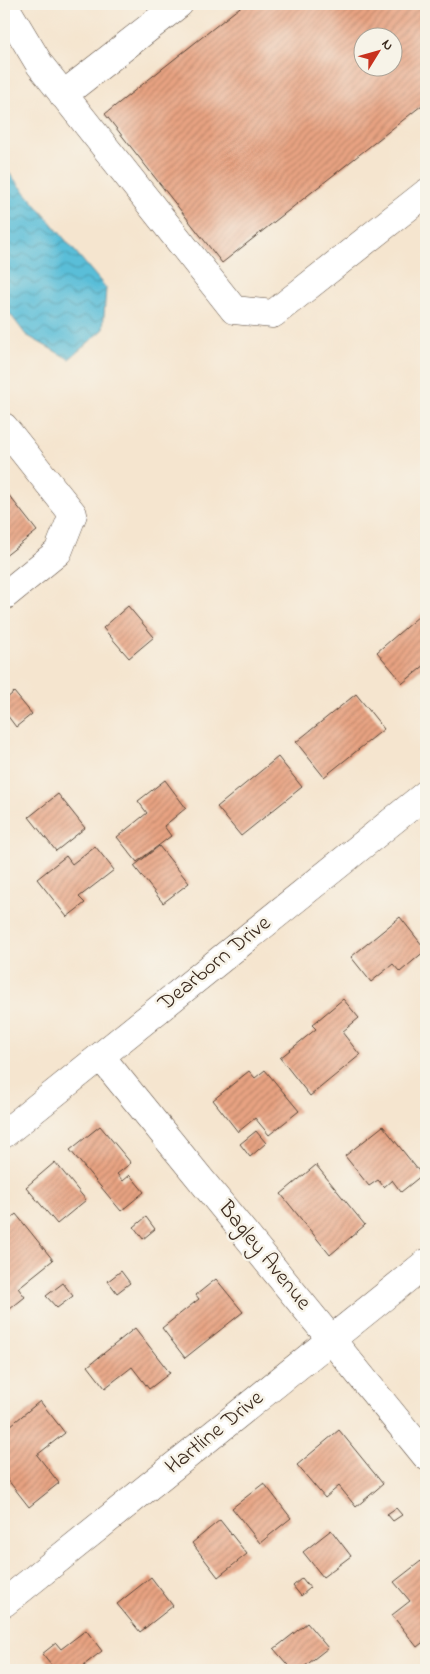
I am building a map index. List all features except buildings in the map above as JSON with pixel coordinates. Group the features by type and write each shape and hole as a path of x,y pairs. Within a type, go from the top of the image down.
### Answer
{"street":[{"path":"63,94 179,4"},
{"path":"4,5 40,65 234,310 273,314 426,193"},
{"path":"4,427 73,514 58,552 4,596"},
{"name":"Dearborn Drive","path":"4,1134 426,794"},
{"name":"Bagley Avenue","path":"101,1057 426,1456"},
{"name":"Hartline Drive","path":"4,1603 426,1263"}],"water":[{"path":"4,167 106,288 103,330 69,359 26,335 4,306"}]}
